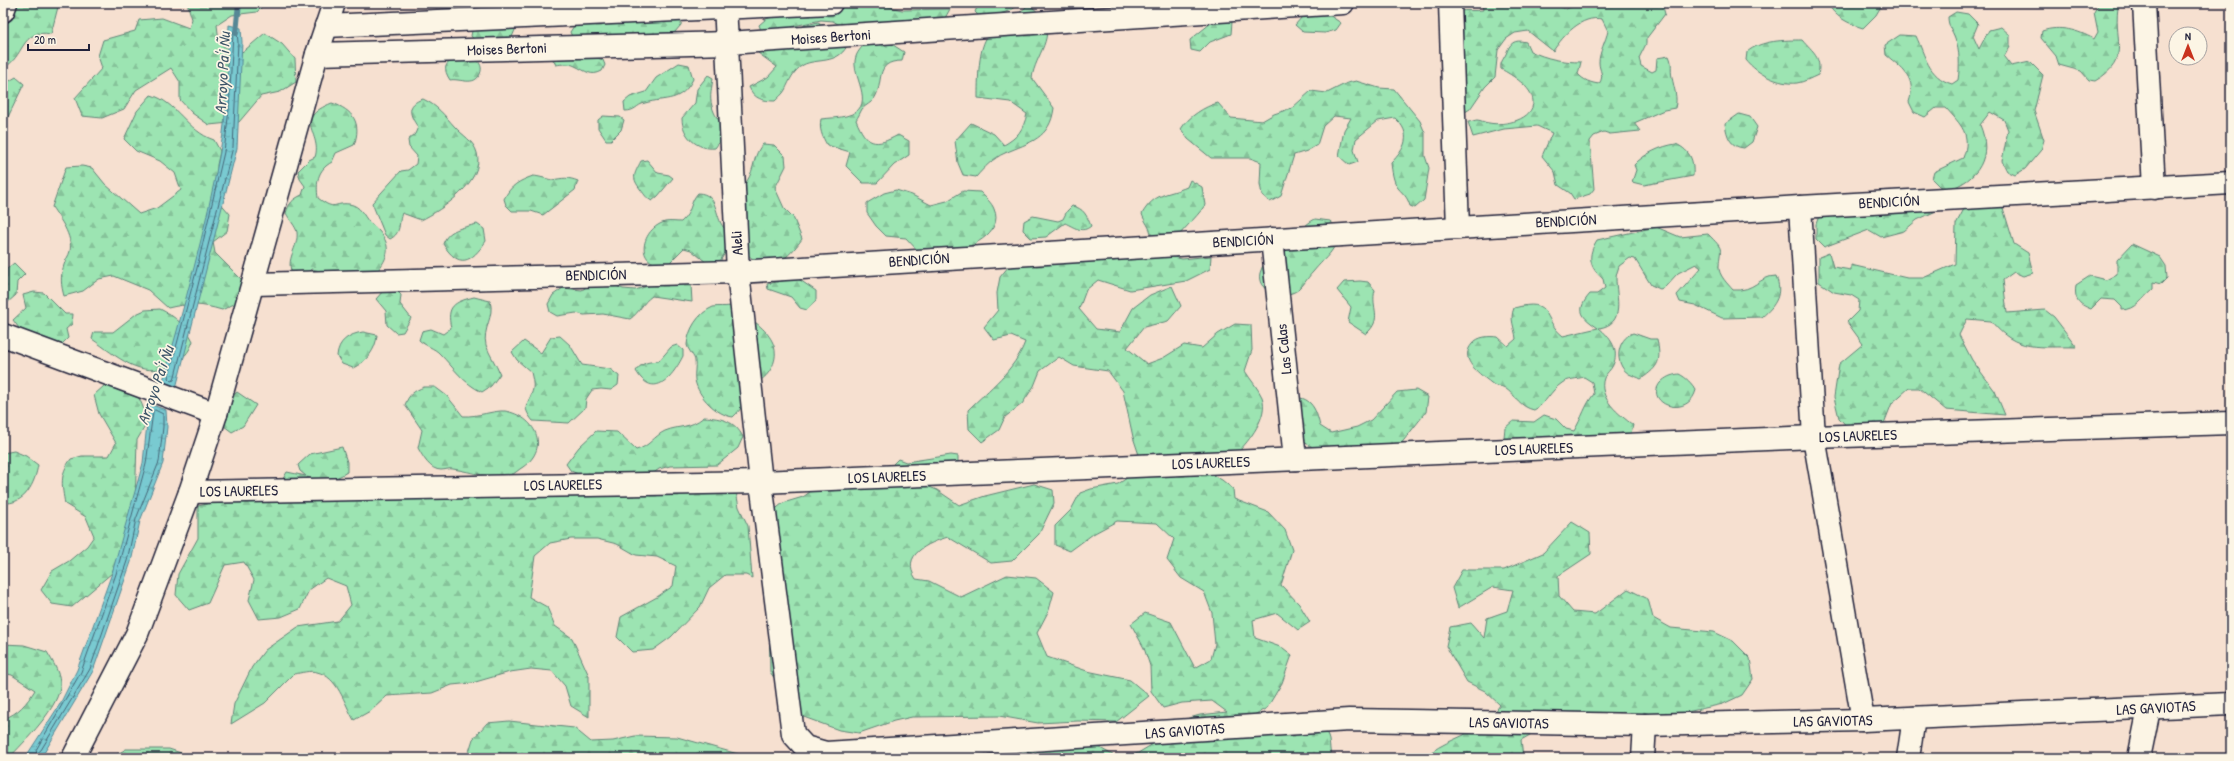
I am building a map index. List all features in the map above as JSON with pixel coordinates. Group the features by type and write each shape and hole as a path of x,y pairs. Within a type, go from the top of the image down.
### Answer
{"street":[{"path":"3,11 6,3"},
{"path":"73,758 137,634 190,492 216,414 254,284 317,54 334,3"},
{"name":"Moises Bertoni","path":"326,26 726,6 831,3"},
{"name":"Moises Bertoni","path":"317,54 728,44 1343,3"},
{"path":"1450,3 1458,228"},
{"path":"2144,3 2154,188"},
{"name":"Aleli","path":"726,6 738,272 761,482 793,734"},
{"name":"BENDICIÓN","path":"254,284 738,272 1800,207 2231,184"},
{"path":"1800,207 1814,437 1863,720"},
{"name":"Las Calas","path":"1272,239 1295,459"},
{"path":"3,335 216,414"},
{"name":"LOS LAURELES","path":"190,492 761,482 1814,437 2231,423"},
{"name":"LAS GAVIOTAS","path":"793,734 805,747 826,753 1349,720 1645,725 1863,720 2231,704"},
{"path":"2139,758 2148,708"},
{"path":"1908,758 1914,718"},
{"path":"1643,758 1645,725"}],"green space":[{"path":"3,3 59,3 51,34 41,33 28,39 15,58 3,68 3,32 8,16"},
{"path":"187,3 265,3 257,12 232,15 217,25 219,41 235,56 245,50 265,33 282,44 295,59 296,82 280,92 261,96 239,122 209,125 192,113 180,100 180,82 171,68 136,90 124,109 102,118 82,116 75,98 102,68 98,56 103,40 135,31 139,20 162,18 189,28 192,19"},
{"path":"821,3 874,3 902,10 950,9 945,18 920,19 904,24 869,23 858,27 843,27 833,21 821,20 794,26 783,32 762,33 759,25 766,19"},
{"path":"982,3 1016,3 1018,5 1006,12 980,17 975,12 978,5"},
{"path":"1482,3 1550,3 1566,9 1582,3 1662,3 1665,14 1646,39 1646,44 1639,58 1641,66 1652,72 1656,70 1657,58 1669,56 1676,97 1675,108 1664,110 1634,123 1640,131 1610,134 1604,132 1594,136 1590,141 1594,189 1590,194 1574,199 1570,193 1558,185 1555,172 1542,156 1552,133 1537,126 1504,129 1473,137 1468,122 1480,120 1488,123 1502,124 1523,117 1529,113 1532,108 1533,101 1529,91 1521,82 1501,69 1502,61 1509,47 1513,43 1518,41 1526,42 1530,51 1549,58 1561,61 1581,62 1578,74 1587,81 1599,84 1602,75 1599,65 1599,58 1608,31 1602,19 1587,20 1580,23 1568,33 1553,51 1528,31 1515,33 1506,39 1498,50 1495,77 1485,87 1470,109 1462,114 1440,35 1441,24 1446,15 1451,13 1483,10"},
{"path":"1828,3 1883,3 1876,15 1863,28 1842,19 1830,8"},
{"path":"2099,3 2119,3 2117,26 2119,46 2118,55 2114,64 2107,73 2095,81 2089,80 2081,71 2059,65 2056,56 2041,38 2042,31 2055,28 2068,29 2094,39 2098,32 2094,12"},
{"path":"1028,5 1040,15 1047,30 1044,45 1032,78 1054,108 1052,118 1048,127 1037,138 993,160 976,177 963,175 958,163 955,141 971,123 994,134 1004,145 1016,136 1024,124 1027,114 1010,102 978,98 978,83 979,65 985,40 989,35"},
{"path":"1323,11 1341,23 1336,30 1325,33 1303,32 1295,25 1302,17"},
{"path":"1956,12 1968,14 1978,24 1973,36 1979,49 1989,30 2001,27 2010,35 2010,46 2004,57 2011,66 2030,62 2043,75 2034,111 2044,140 2041,150 2025,169 2015,175 2007,171 2002,161 2008,130 2004,120 1990,112 1980,125 1984,136 1985,147 1984,157 1980,165 1975,173 1967,180 1958,186 1947,190 1939,186 1932,179 1934,172 1963,158 1966,142 1964,130 1946,108 1936,108 1925,117 1914,112 1909,102 1911,94 1910,80 1903,70 1886,55 1885,45 1900,35 1916,36 1932,71 1944,81 1952,84 1958,80 1959,59 1957,43 1949,25 1948,17"},
{"path":"682,17 681,25 674,33 610,35 602,42 574,41 570,32 576,23"},
{"path":"1216,19 1224,19 1232,22 1231,34 1210,42 1200,52 1191,50 1190,40"},
{"path":"818,22 827,27 847,46 843,52 832,59 808,63 800,67 792,76 782,94 775,101 763,100 756,97 749,87 768,77 777,67 758,53 759,46 793,35 803,26"},
{"path":"513,25 515,30 512,37 498,47 475,41 471,36 473,26"},
{"path":"1788,40 1802,40 1816,56 1819,64 1818,75 1805,81 1790,83 1769,78 1756,70 1746,60 1747,52 1759,45"},
{"path":"868,41 890,43 904,52 902,61 893,62 883,69 874,99 862,109 856,120 864,135 872,142 883,142 898,135 909,141 909,155 894,165 877,183 863,183 846,166 850,152 827,145 822,135 820,126 821,119 846,116 855,112 861,107 862,92 855,68 855,61 858,52"},
{"path":"554,54 586,54 603,60 605,65 602,71 592,73 571,64 556,65 553,60"},
{"path":"476,58 481,67 481,72 477,78 471,81 450,80 446,72 448,63 458,59"},
{"path":"679,63 689,65 693,79 683,92 672,98 645,103 632,110 625,111 624,102 630,97 646,92 656,78"},
{"path":"708,75 713,78 711,103 723,130 723,135 715,148 702,147 692,140 685,131 682,118 695,103 697,89"},
{"path":"16,77 24,84 8,117 3,133 3,85"},
{"path":"1356,81 1379,88 1394,89 1420,121 1425,133 1425,156 1429,168 1424,200 1415,208 1410,206 1396,185 1393,176 1391,163 1400,152 1405,141 1404,130 1395,118 1378,121 1356,139 1354,150 1358,162 1349,165 1339,156 1344,130 1351,118 1334,116 1323,126 1317,145 1307,151 1294,155 1281,196 1270,202 1262,195 1260,184 1261,162 1250,158 1211,158 1188,139 1181,129 1188,120 1197,113 1218,103 1231,118 1262,121 1274,114 1292,108 1311,91 1327,93 1347,83"},
{"path":"151,95 168,104 196,130 214,140 220,151 217,165 218,200 230,214 227,231 213,242 215,253 243,281 236,303 222,310 208,306 195,305 182,305 168,308 148,290 114,276 99,279 83,291 64,296 61,277 69,253 70,239 52,207 66,167 82,166 92,168 105,184 139,214 157,208 181,190 175,173 160,161 136,151 124,139 137,111"},
{"path":"423,99 437,108 471,142 477,153 478,164 475,174 468,184 450,202 440,209 421,220 402,213 398,231 394,237 390,239 385,235 372,203 401,171 408,170 416,164 417,156 409,147 408,140 415,134 418,127 411,114 411,110 414,104"},
{"path":"332,103 345,109 354,118 357,130 356,137 354,145 336,153 332,162 320,173 317,187 318,198 332,206 344,204 353,205 361,211 369,222 383,236 386,242 387,253 385,259 374,275 324,272 312,269 302,275 293,275 291,269 290,264 296,243 297,232 286,213 292,202 302,195 305,186 300,179 298,171 309,160 315,157 315,141 311,127 313,115 320,109"},
{"path":"1739,114 1750,117 1757,127 1752,142 1744,148 1735,146 1732,143 1728,137 1725,124"},
{"path":"603,116 620,117 624,120 621,130 611,140 606,140 598,128 598,120"},
{"path":"763,144 774,145 785,156 786,166 775,188 784,208 793,217 802,239 791,253 781,261 771,264 762,263 753,259 744,251 725,229 729,246 719,263 706,262 691,250 684,248 667,265 656,264 649,260 645,253 644,246 651,231 665,222 681,222 685,218 693,200 698,193 705,194 713,201 724,228 725,214 750,176 757,152"},
{"path":"1676,144 1688,153 1692,161 1693,176 1644,185 1632,182 1636,170 1634,165 1638,161 1653,151"},
{"path":"647,160 658,173 669,175 673,178 652,201 648,199 638,186 635,179 635,173 641,161"},
{"path":"533,176 552,180 565,178 578,181 575,190 543,215 531,211 512,211 506,205 504,199 507,194 516,184"},
{"path":"1190,180 1202,187 1205,205 1172,245 1147,242 1151,232 1142,214 1156,198 1187,187"},
{"path":"896,190 912,195 931,205 947,201 963,191 980,192 990,202 994,209 996,218 994,226 982,239 957,251 942,254 918,251 906,238 886,236 876,226 867,213 867,203 884,193"},
{"path":"1917,200 1936,211 1917,220 1904,231 1881,237 1869,230 1824,247 1816,239 1816,224 1819,216"},
{"path":"1985,203 2003,208 2014,244 2028,253 2033,273 2023,276 2014,272 2003,280 2007,313 2045,310 2054,317 2077,347 2030,346 2010,338 1991,321 1967,319 1959,335 1972,360 1995,391 2005,415 1946,410 1919,388 1909,388 1892,403 1883,426 1857,437 1839,418 1834,397 1839,364 1863,344 1847,322 1858,311 1859,300 1851,295 1834,292 1819,282 1819,257 1829,253 1833,267 1851,270 1851,265 1907,278 1923,278 1955,264 1956,224 1964,209"},
{"path":"1072,206 1082,211 1091,226 1081,230 1065,223 1046,237 1031,238 1023,230 1024,221 1033,216 1058,221 1063,219 1067,211"},
{"path":"1315,219 1330,221 1340,230 1333,249 1295,292 1281,294 1265,288 1261,284 1260,279 1262,267 1270,258 1291,242 1306,225"},
{"path":"477,224 484,229 486,241 470,258 460,260 454,257 443,244 445,239 456,230"},
{"path":"1656,227 1680,237 1708,234 1719,246 1720,273 1733,290 1747,289 1765,278 1776,276 1779,288 1777,299 1774,304 1762,317 1722,318 1695,305 1680,302 1677,295 1701,268 1696,264 1678,273 1665,287 1660,289 1651,285 1635,259 1630,258 1619,266 1616,278 1618,309 1616,316 1607,326 1599,328 1607,335 1615,349 1615,359 1613,365 1604,378 1604,392 1607,399 1616,411 1633,425 1630,437 1538,454 1524,461 1515,460 1503,446 1505,428 1513,421 1534,422 1544,415 1556,419 1566,429 1574,431 1594,394 1592,382 1584,377 1564,382 1554,390 1542,404 1534,410 1529,409 1505,388 1494,385 1477,372 1468,359 1469,349 1472,344 1480,338 1498,337 1508,346 1516,339 1512,320 1514,308 1527,305 1535,305 1541,308 1563,336 1598,328 1584,317 1582,313 1585,300 1590,294 1597,294 1605,288 1603,279 1598,275 1592,266 1591,261 1592,251 1597,240"},
{"path":"2132,244 2160,257 2166,266 2167,278 2161,284 2153,282 2153,289 2136,306 2132,308 2122,310 2122,307 2115,300 2101,299 2091,309 2080,303 2076,297 2076,285 2090,276 2106,280 2117,274 2117,260"},
{"path":"1161,254 1182,259 1211,256 1210,269 1186,281 1130,290 1098,280 1086,290 1079,309 1096,329 1120,332 1133,308 1150,295 1172,286 1181,306 1168,321 1144,327 1127,348 1147,364 1163,358 1184,345 1202,348 1218,334 1235,324 1251,325 1252,350 1245,371 1262,397 1263,412 1257,428 1237,453 1140,458 1133,437 1123,391 1108,371 1074,366 1059,357 1040,371 1034,386 1022,404 1005,417 999,430 982,442 969,429 968,410 1001,379 1021,352 1025,342 1011,336 994,340 984,327 998,310 997,293 1000,277 1013,261 1097,256 1113,261"},
{"path":"14,263 25,274 17,282 16,295 7,303 3,301 3,281 7,278 7,269"},
{"path":"797,278 816,291 816,300 807,310 800,308 791,297 768,289 767,284"},
{"path":"680,281 691,285 692,302 652,296 630,319 603,314 584,315 576,313 557,316 550,312 548,304 553,295 563,288 582,290 591,284 616,286 623,289 635,290 651,285"},
{"path":"1344,282 1368,282 1375,290 1374,323 1366,334 1348,322 1351,307 1337,290"},
{"path":"395,289 401,295 400,304 411,318 403,332 396,333 387,325 386,311 376,299 384,290"},
{"path":"34,292 44,293 65,314 73,314 72,324 66,329 68,338 61,345 26,335 13,320 26,308 23,295"},
{"path":"474,297 490,301 491,312 485,339 489,352 500,374 491,386 482,392 464,380 438,352 419,340 422,331 431,329 443,334 451,328 450,315 453,306 461,301"},
{"path":"730,306 758,324 772,341 775,350 774,361 769,372 756,385 743,406 733,417 727,416 715,409 700,393 695,380 695,359 687,345 692,328 703,313 713,307"},
{"path":"160,309 180,322 187,330 193,341 190,349 185,355 172,365 160,369 150,370 139,368 120,359 92,339 94,332 113,332 136,314 145,310"},
{"path":"363,332 377,335 375,346 370,355 353,368 342,364 337,356 342,342 353,334"},
{"path":"1633,333 1650,339 1657,339 1659,353 1658,362 1652,370 1641,379 1624,370 1619,358 1620,346 1628,336"},
{"path":"560,336 570,345 582,365 610,369 619,376 618,385 611,390 592,390 586,399 585,408 569,423 533,421 526,408 533,389 531,372 517,360 512,352 524,341 541,353 551,337"},
{"path":"677,345 683,350 683,356 674,371 662,382 656,385 650,384 643,380 636,371 638,368 646,363 659,361 671,347"},
{"path":"1679,374 1689,381 1696,390 1692,399 1685,405 1677,407 1669,406 1662,402 1658,397 1657,391 1660,383 1664,379"},
{"path":"105,385 130,390 139,399 145,413 147,423 137,440 135,508 112,573 72,607 52,604 41,590 52,571 69,561 87,546 94,536 86,517 65,504 62,481 67,465 71,459 82,456 109,456 116,443 99,414 94,395"},
{"path":"424,387 435,387 447,396 463,416 474,416 505,411 516,414 524,419 536,433 538,442 536,451 523,467 514,474 510,475 489,476 452,469 441,470 433,468 418,448 422,430 405,405 412,393"},
{"path":"1416,390 1428,397 1426,412 1393,454 1316,449 1289,434 1278,414 1283,406 1291,400 1301,398 1310,403 1314,408 1320,426 1331,433 1357,427 1371,420 1397,392"},
{"path":"237,392 256,405 243,426 232,432 224,426 228,399"},
{"path":"704,417 717,418 727,421 736,427 743,437 738,448 717,465 670,466 659,469 648,477 616,477 606,473 581,475 571,471 566,464 579,447 596,431 617,432 636,450 641,449 665,431 689,425"},
{"path":"342,447 347,462 347,472 327,480 317,480 307,477 317,492 433,497 452,500 493,491 735,487 739,507 748,526 752,578 746,575 725,575 709,588 700,607 671,637 653,650 632,652 617,637 621,617 657,597 673,586 676,566 657,557 636,555 617,544 597,539 571,539 550,543 535,556 529,597 547,607 555,626 572,638 589,676 589,717 571,706 565,686 552,671 531,669 510,672 472,683 452,685 432,693 387,696 372,710 354,720 340,692 330,679 317,672 311,671 294,674 265,703 231,724 234,704 252,667 265,650 298,627 338,621 351,605 346,586 326,578 309,590 300,609 281,617 259,619 249,600 254,580 244,562 225,565 208,603 189,610 176,595 178,574 198,538 198,506 277,489 287,472 306,476 300,471 298,465 310,454"},
{"path":"14,451 26,456 38,465 37,472 28,492 23,497 11,503 3,503 3,453"},
{"path":"951,455 958,456 958,463 907,471 893,464 898,459 906,462"},
{"path":"1145,466 1198,467 1222,480 1233,489 1234,499 1268,512 1285,530 1292,550 1281,585 1299,604 1310,622 1298,630 1277,613 1253,620 1255,638 1283,648 1292,655 1282,683 1267,708 1248,718 1235,715 1254,732 1303,711 1323,720 1329,740 1331,758 1124,758 1138,753 1158,741 1182,720 1200,715 1227,712 1212,701 1182,703 1163,708 1151,691 1150,666 1144,648 1131,624 1145,613 1171,622 1195,668 1211,659 1215,644 1212,613 1204,592 1181,578 1167,560 1174,539 1157,523 1117,521 1093,534 1070,551 1055,545 1055,526 1071,510 1080,493 1091,489 1118,484"},
{"path":"828,479 912,480 937,490 959,505 985,496 1034,484 1053,490 1054,503 1039,534 1012,561 991,563 948,537 932,543 918,551 911,563 912,571 916,579 929,581 961,597 1007,575 1036,578 1054,592 1049,610 1037,633 1047,657 1087,671 1130,680 1149,696 1116,722 1078,721 1038,723 999,716 912,717 894,721 859,733 839,730 801,716 770,672 769,618 772,512 783,503 803,497"},
{"path":"1572,522 1590,533 1591,554 1558,576 1559,596 1573,612 1595,614 1628,589 1648,599 1653,618 1671,628 1714,632 1733,641 1750,658 1753,679 1742,695 1723,704 1682,713 1539,730 1521,740 1523,758 1424,758 1439,747 1479,727 1490,718 1500,705 1485,691 1467,682 1446,646 1450,627 1471,623 1484,638 1487,618 1507,611 1513,590 1493,587 1458,608 1452,588 1462,570 1504,570 1543,553"},
{"path":"3,644 24,645 47,652 57,671 60,683 59,692 55,702 32,733 9,758 3,758 3,719 22,708 35,690 12,675 3,673"},
{"path":"509,721 574,728 591,742 613,741 635,736 677,737 738,754 740,758 467,758 473,739 487,723"},
{"path":"1059,739 1100,748 1118,758 1015,758 1016,753 1037,742"},
{"path":"126,749 169,749 196,758 111,758"}],"water":[{"path":"229,25 241,28 242,42 237,148 176,388 163,381 187,296 201,239 223,136 226,104"},
{"path":"149,404 166,410 167,427 163,463 140,521 131,562 93,671 44,753 40,758 25,758 60,704 77,670 112,573 143,463"}],"waterway":[{"name":"Arroyo Pa'i Ñu","path":"236,33 239,3"}]}
